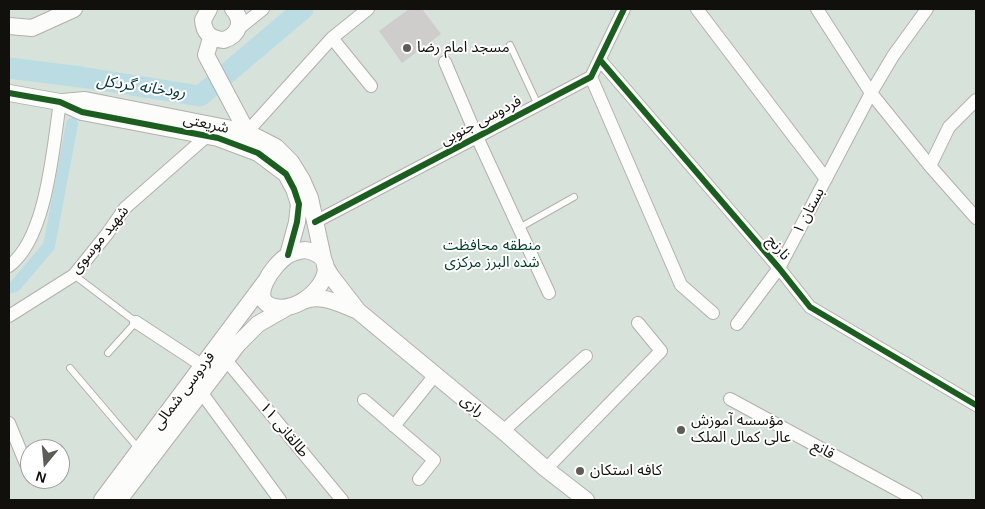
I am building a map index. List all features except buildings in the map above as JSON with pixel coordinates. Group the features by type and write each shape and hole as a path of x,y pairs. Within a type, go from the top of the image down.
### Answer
{"street":[{"path":"9,26 32,28 74,9"},
{"path":"209,9 205,14 204,27 206,33 212,38 224,40 235,34 238,28 239,17 234,9"},
{"path":"238,28 263,9"},
{"path":"212,38 206,55 246,132 332,38 368,9"},
{"path":"624,9 591,77 680,285 713,313"},
{"path":"698,9 826,179"},
{"path":"817,9 871,92 930,166 976,218"},
{"name":"بستان ۱","path":"737,324 779,268 871,92 893,56 927,9"},
{"path":"332,38 371,86"},
{"name":"نارنج","path":"600,60 779,268 810,307 976,405"},
{"path":"445,62 548,293"},
{"name":"فردوسی جنوبی","path":"315,222 591,77"},
{"path":"9,93 60,102 43,209 31,239 9,266"},
{"name":"شریعتی","path":"60,102 85,100 246,132 276,147 291,162 310,198 324,262"},
{"path":"930,166 949,127 976,100"},
{"name":"شریعتی","path":"60,102 82,112 206,136 234,143 258,153 286,174 299,204 297,222 288,255"},
{"name":"شهید موسوی","path":"9,316 74,275 125,208 206,136"},
{"path":"305,250 314,252 324,262 335,282 358,311 335,302 311,298 291,306 276,307 268,305 264,299 265,282 270,272 288,255 305,250"},
{"path":"291,306 314,293 321,284 324,262"},
{"name":"فردوسی شمالی","path":"102,500 265,282"},
{"name":"فردوسی شمالی","path":"119,500 238,344 258,324 291,306"},
{"name":"رازی","path":"358,311 546,469 586,500"},
{"path":"136,322 203,366"},
{"path":"546,469 661,351 638,323"},
{"path":"503,431 586,356"},
{"name":"طالقانی ۱۱","path":"226,360 342,500"},
{"path":"394,426 435,375"},
{"path":"201,392 280,500"},
{"name":"قانع","path":"730,399 916,500"},
{"path":"364,400 434,460 419,479"},
{"path":"9,423 20,450"}],"lane":[{"path":"510,44 538,105"},
{"path":"518,228 574,197"},
{"path":"74,275 136,322 108,353"},
{"path":"70,368 139,449"}],"green space":[{"name":"منطقه محافظت شده البرز مرکزی","path":"9,9 976,9 976,500 9,500"}],"waterway":[{"name":"رودخانه گردکل","path":"9,68 81,77 200,96 303,9"},
{"path":"9,288 15,286 49,246 72,124"}],"cycle path":[{"path":"315,222 591,77 624,9"},
{"path":"600,60 779,268 810,307 976,405"},
{"path":"9,93 60,102 82,112 218,138 258,153 286,174 299,204 297,222 288,255"}],"place":[{"name":"مسجد امام رضا","path":"407,48"},
{"name":"مؤسسه آموزش عالی کمال الملک","path":"681,430"},
{"name":"کافه استکان","path":"580,471"}]}
